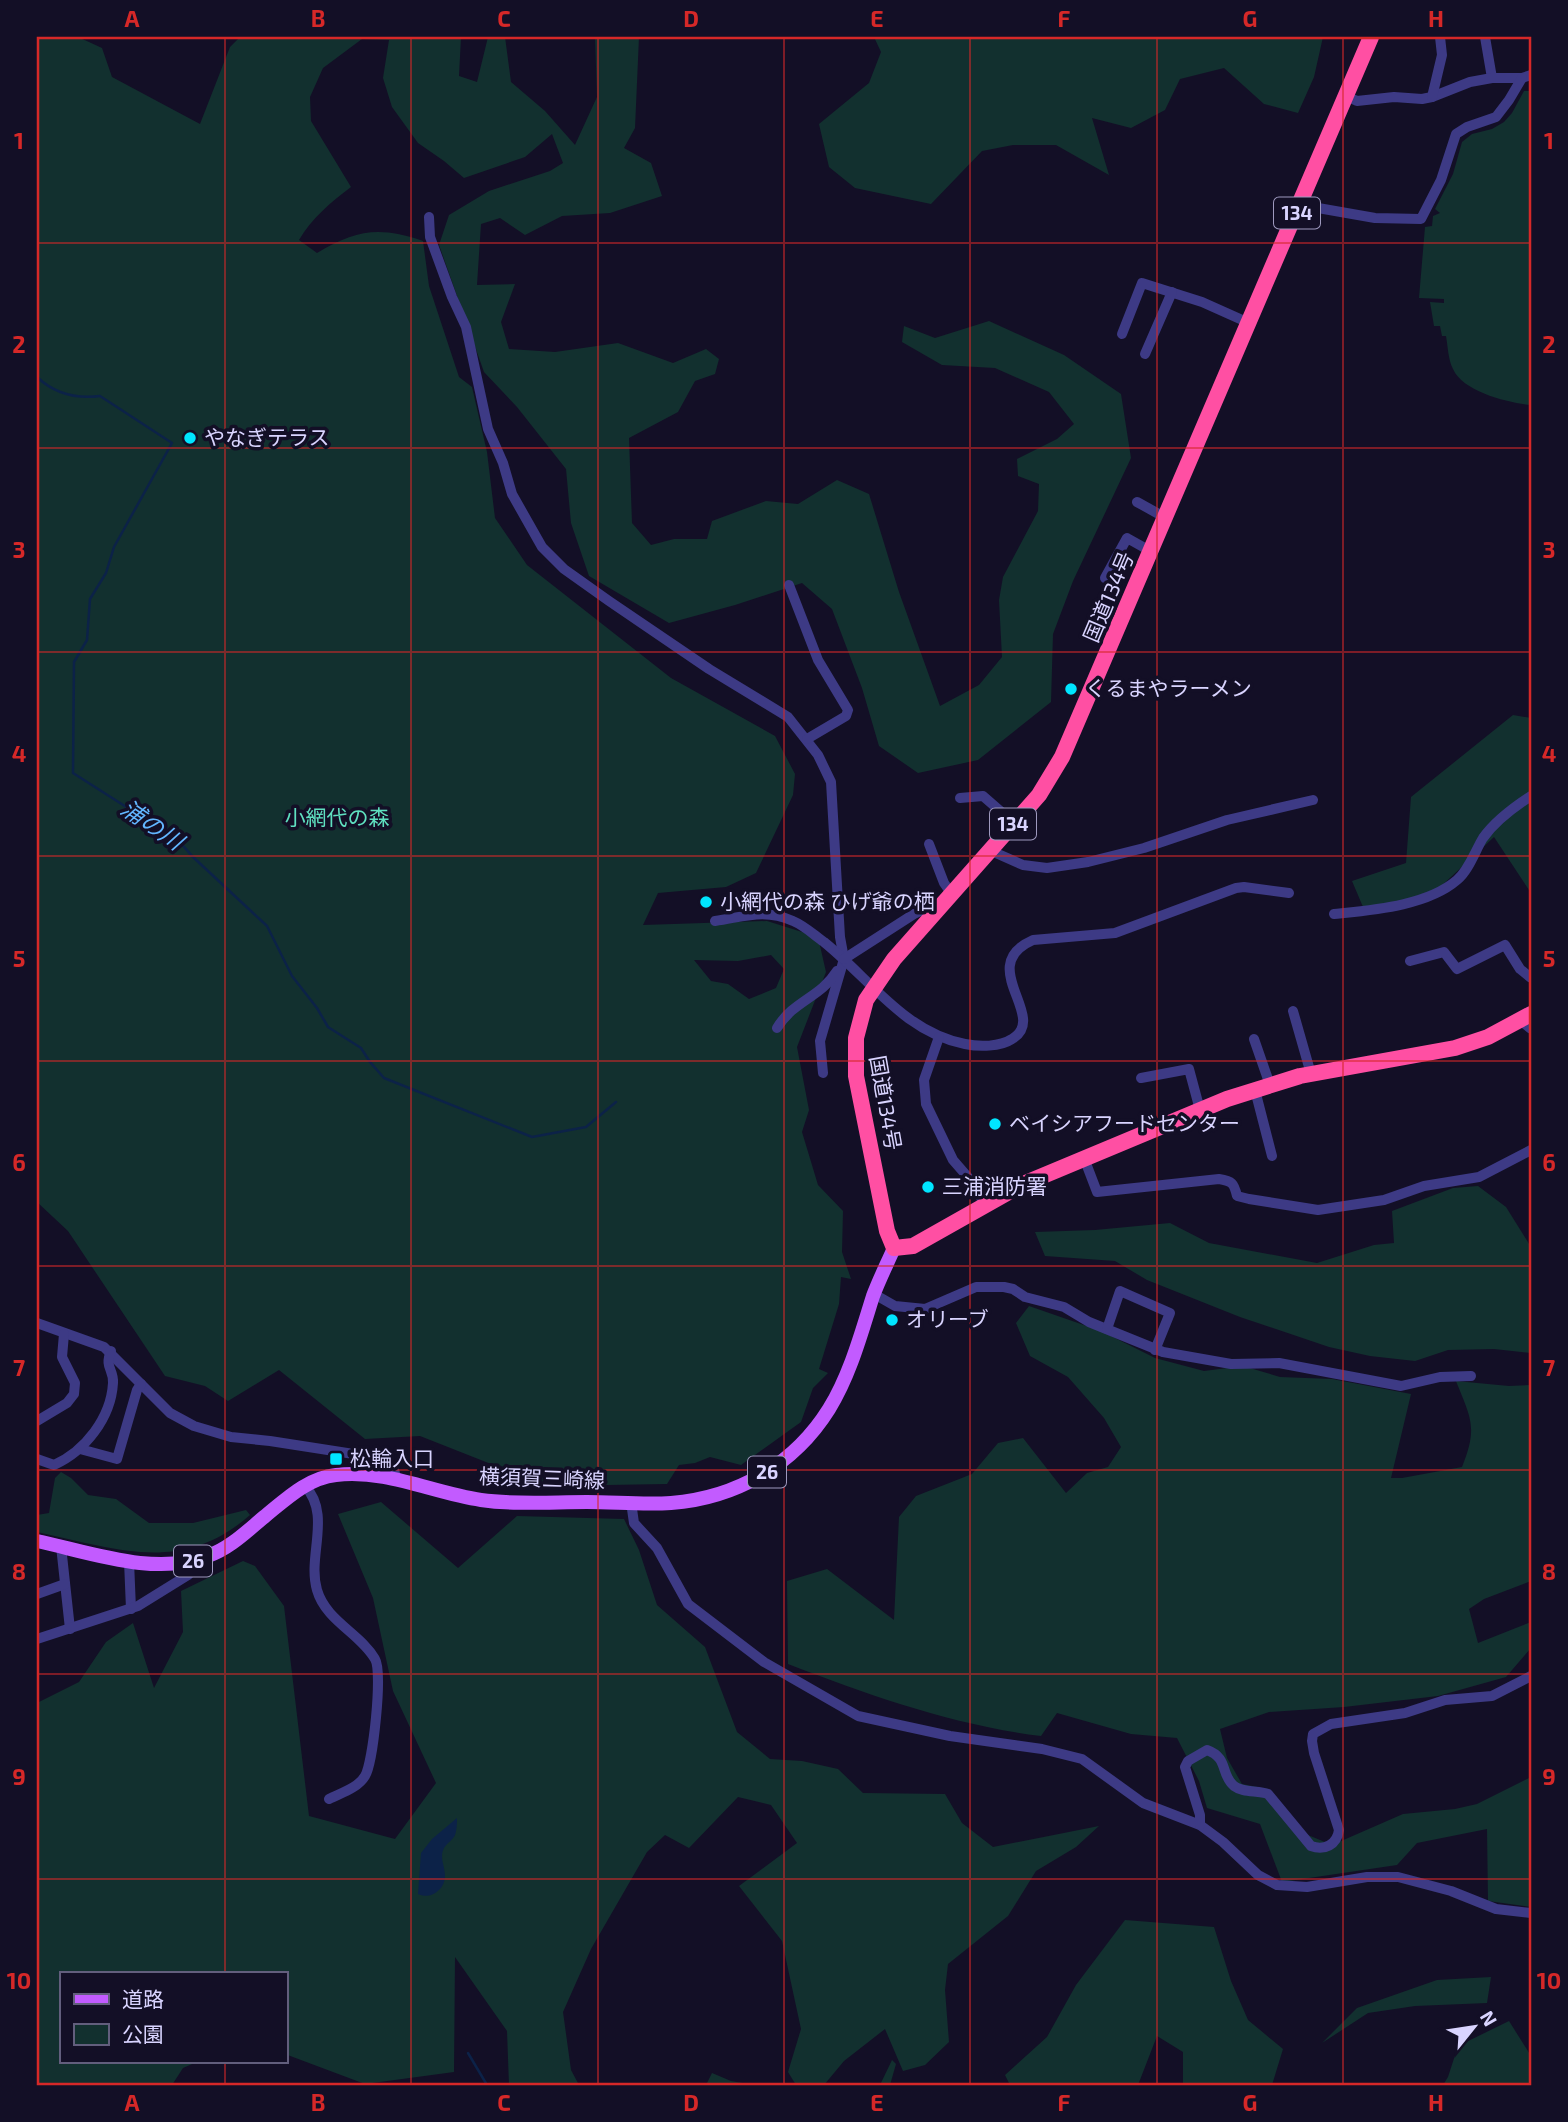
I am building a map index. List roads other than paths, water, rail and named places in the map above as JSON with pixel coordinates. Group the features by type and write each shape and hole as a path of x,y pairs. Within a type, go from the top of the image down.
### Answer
{"highway":[{"name":"国道134号","path":"894,1248 887,1231 855,1066 859,1019 873,987 894,959 1039,795 1062,757 1371,37"},
{"path":"894,1248 914,1245 1021,1185 1200,1110 1311,1074 1455,1048 1528,1021"}],"main road":[{"name":"横須賀三崎線","path":"37,1541 159,1564 196,1560 236,1541 304,1486 326,1477 343,1474 372,1475 468,1498 496,1501 672,1503 723,1493 753,1480 792,1453 820,1422 836,1396 874,1293 894,1248"}],"street":[{"path":"1433,97 1442,55 1440,37"},
{"path":"1485,37 1492,78"},
{"path":"1346,96 1357,101 1433,97 1463,84 1492,78 1527,76"},
{"path":"1301,205 1375,219 1422,219 1441,180 1456,134 1467,127 1496,117 1527,76"},
{"path":"429,217 430,237 452,298 466,327 488,429 516,502 542,547 570,574 681,651 788,717 818,755 831,782 843,962 820,1041 823,1073"},
{"path":"1122,334 1142,283 1202,302 1250,323"},
{"path":"1145,354 1172,292"},
{"path":"1137,502 1166,517"},
{"path":"1105,578 1127,538 1152,552"},
{"path":"789,585 818,660 848,710 846,716 807,739"},
{"path":"960,798 983,796 1014,823"},
{"path":"1334,914 1387,908 1430,895 1458,879 1484,837 1531,796"},
{"path":"989,850 1023,865 1047,868 1088,862 1169,841 1227,820 1313,800"},
{"path":"929,844 944,883 951,892"},
{"path":"715,921 738,915 778,916 806,928 914,1024 939,1037 984,1046 1011,1040 1020,1033 1024,1021 1008,966 1010,956 1021,945 1033,940 1115,933 1236,888 1289,893"},
{"path":"777,1028 791,1009 821,991 843,962 914,914 920,911 934,913"},
{"path":"1410,961 1444,952 1457,969 1505,945 1520,969 1531,978"},
{"path":"1293,1011 1311,1074"},
{"path":"939,1037 924,1080 926,1104 953,1160 968,1177 985,1205"},
{"path":"1254,1039 1272,1156"},
{"path":"1141,1079 1189,1069 1200,1110"},
{"path":"1084,1158 1097,1192 1219,1179 1230,1181 1237,1196 1318,1210 1384,1199 1424,1186 1479,1177 1531,1150"},
{"path":"874,1293 894,1306 925,1310 976,1287 1004,1287 1026,1297 1064,1307 1155,1350 1231,1363 1279,1363 1401,1386 1440,1377 1471,1376"},
{"path":"1107,1329 1120,1291 1170,1313 1155,1350"},
{"path":"37,1323 97,1343 111,1351 170,1413 206,1431 378,1459 393,1467 397,1480"},
{"path":"38,1416 67,1403 74,1394 75,1382 62,1357 64,1334"},
{"path":"37,1459 54,1465 73,1456 99,1426 108,1406 113,1382 107,1362 111,1351"},
{"path":"80,1449 117,1459 136,1390 141,1384"},
{"path":"304,1486 315,1496 318,1535 315,1573 317,1590 331,1614 372,1654 379,1668 370,1758 365,1776 356,1786 329,1799"},
{"path":"631,1502 634,1522 657,1548 688,1604 764,1662 858,1716 950,1736 1042,1749 1082,1759 1143,1803 1200,1825 1223,1842 1258,1875 1277,1885 1307,1887 1367,1877 1398,1877 1451,1891 1496,1909 1531,1913"},
{"path":"61,1546 70,1629"},
{"path":"129,1560 131,1609"},
{"path":"37,1639 131,1609 188,1575 195,1568 196,1560"},
{"path":"37,1594 65,1584"},
{"path":"1200,1825 1200,1815 1185,1766 1188,1760 1207,1750 1221,1759 1231,1783 1236,1788 1268,1794 1311,1846 1328,1846 1338,1837 1339,1830 1314,1753 1311,1741 1313,1734 1331,1724 1405,1713 1445,1700 1492,1696 1531,1676"}],"water":[{"path":"457,1818 455,1835 443,1851 445,1876 442,1886 432,1895 418,1894 421,1853 432,1839"}],"waterway":[{"name":"浦の川","path":"37,377 51,388 67,394 100,396 172,443 114,547 106,573 90,599 87,640 74,662 73,773 178,840 267,926 292,976 328,1027 361,1048 384,1078 532,1137 586,1127 616,1102"},
{"path":"468,2053 487,2085"}],"place":[{"name":"やなぎテラス","path":"190,438"},
{"name":"くるまやラーメン","path":"1071,689"},
{"name":"小網代の森 ひげ爺の栖","path":"706,902"},
{"name":"ベイシアフードセンター","path":"995,1124"},
{"name":"三浦消防署","path":"928,1187"},
{"name":"オリーブ","path":"892,1320"},
{"name":"松輪入口","path":"336,1459"}],"park label":[{"name":"小網代の森","path":"337,818"}]}
